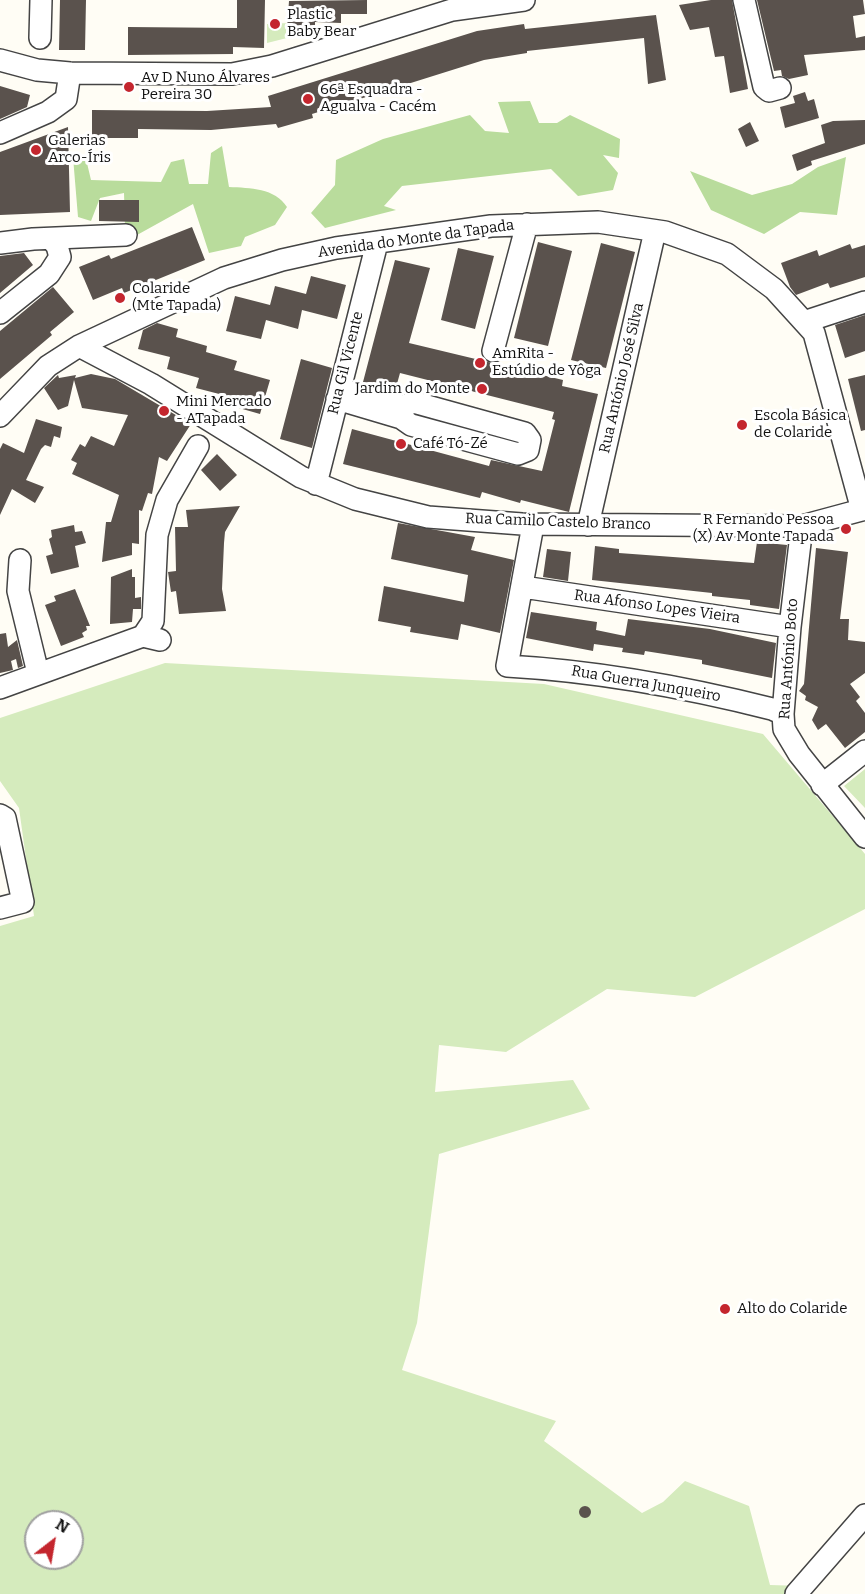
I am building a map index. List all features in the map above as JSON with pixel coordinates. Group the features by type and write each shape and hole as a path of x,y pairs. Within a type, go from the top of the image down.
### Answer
{"street":[{"path":"40,38 41,0"},
{"path":"0,60 37,70 70,73 232,74 272,66 452,10 524,0"},
{"path":"744,0 764,87 770,91 780,88"},
{"path":"0,133 48,112 66,99 70,73"},
{"name":"Avenida do Monte da Tapada","path":"0,416 48,366 79,346 224,278 282,260 377,243 491,226 598,222 655,231 727,254 774,289 814,333 863,509"},
{"path":"493,351 527,224"},
{"name":"Rua António José Silva","path":"588,525 655,231"},
{"path":"0,243 126,235"},
{"path":"0,313 49,274 60,257 57,246 51,239"},
{"name":"Rua Gil Vicente","path":"316,484 377,243"},
{"path":"804,322 865,302"},
{"name":"Rua Camilo Castelo Branco","path":"79,346 141,378 264,456 316,484 355,499 428,517 533,525 802,526 863,509"},
{"path":"339,394 403,407 413,402 525,433 530,440 528,450 518,454 411,425 401,418 339,394"},
{"path":"0,688 38,673 151,638 157,535 167,500 198,446"},
{"path":"523,587 533,525"},
{"name":"Rua António Boto","path":"802,526 790,627 783,714 784,729 822,785 865,837"},
{"path":"20,560 18,591 38,673"},
{"name":"Rua Afonso Lopes Vieira","path":"523,587 790,627"},
{"name":"Rua Guerra Junqueiro","path":"523,587 507,666 534,666 694,690 772,709 783,714"},
{"path":"822,785 865,751"},
{"path":"0,815 5,818 23,902 0,908"},
{"path":"796,1594 865,1515"}],"green space":[{"path":"288,23 287,38 267,43 267,24"},
{"path":"530,101 539,123 557,123 570,115 620,139 619,158 603,155 618,173 613,190 578,196 551,169 402,186 384,206 396,210 325,228 311,213 335,185 336,160 383,139 470,115 485,131 509,133 498,102"},
{"path":"222,146 229,187 261,190 276,196 287,207 275,225 245,237 241,246 209,253 193,204 137,235 125,227 124,193 100,198 91,221 78,217 73,157 86,159 91,180 161,182 171,162 184,159 189,184 208,184 211,153"},
{"path":"846,157 837,215 800,212 764,234 711,210 690,171 752,195 792,184 818,167"},
{"path":"165,663 544,684 763,734 865,854 865,909 695,997 607,989 506,1052 439,1045 435,1092 573,1080 590,1109 439,1154 417,1323 402,1370 556,1421 544,1441 642,1513 663,1502 685,1481 749,1506 770,1585 803,1586 797,1594 0,1594 0,926 34,916 19,808 0,781 0,718"},
{"path":"865,769 865,808 844,786"}],"building":[{"path":"60,0 86,0 85,50 59,50"},
{"path":"237,0 265,0 264,48 233,47 233,54 128,55 128,27 237,28"},
{"path":"367,0 367,14 341,14 341,23 315,22 315,29 287,29 289,1"},
{"path":"711,0 732,0 748,89 730,93 724,56 715,57 709,27 690,30 679,5"},
{"path":"757,0 863,0 865,14 853,16 856,38 865,36 865,50 804,55 808,75 789,79 782,76 781,70 774,71"},
{"path":"656,15 666,80 648,84 644,38 527,51 527,53 484,60 312,114 313,118 278,128 276,124 211,130 138,129 138,138 92,138 92,110 207,111 271,107 268,96 477,31 524,24 525,29"},
{"path":"0,86 30,95 27,107 0,119"},
{"path":"805,92 808,101 814,99 819,118 785,128 780,107 795,103 793,96"},
{"path":"865,120 865,144 811,161 812,165 797,171 792,155 825,143 821,125 833,121"},
{"path":"750,122 759,141 746,147 738,129"},
{"path":"68,127 70,212 0,215 0,152"},
{"path":"99,200 139,200 139,222 99,221"},
{"path":"192,227 205,260 124,293 122,288 93,300 79,267 109,255 111,259"},
{"path":"538,242 572,251 548,346 514,338"},
{"path":"601,243 635,252 606,368 571,360"},
{"path":"850,244 852,249 865,245 865,277 830,288 828,283 796,295 790,287 781,263 817,250 819,256"},
{"path":"458,248 494,256 475,329 441,320"},
{"path":"24,253 33,265 0,293 0,256"},
{"path":"395,260 430,268 409,343 563,380 562,386 598,394 569,512 521,500 520,503 482,492 480,498 343,464 352,429 489,466 491,460 542,471 555,420 552,419 554,412 400,373 395,391 363,382"},
{"path":"311,276 346,285 337,319 302,310 298,329 266,320 261,339 226,331 235,296 270,305 275,286 306,294"},
{"path":"53,287 74,312 50,332 52,335 0,379 0,331"},
{"path":"865,315 865,351 845,358 835,325"},
{"path":"157,323 178,329 176,337 207,346 206,352 237,361 234,370 270,380 260,414 225,404 227,396 196,388 199,378 167,369 170,357 138,349 143,330"},
{"path":"301,359 332,368 312,448 280,439"},
{"path":"91,374 115,379 191,424 167,461 159,457 152,494 148,493 142,511 139,510 139,544 132,543 132,555 102,562 106,522 111,522 119,495 72,474 77,463 71,460 80,444 85,447 91,436 114,446 128,415 82,408 74,380 68,406 58,410 44,388 58,375 59,378 76,375 75,378"},
{"path":"865,375 865,430 861,431 848,379"},
{"path":"36,419 62,427 60,438 54,436 51,447 45,445 41,449 26,480 44,487 35,503 12,489 0,515 0,449 3,443 24,453"},
{"path":"217,454 237,475 220,491 201,470"},
{"path":"240,506 225,532 222,589 226,611 179,614 176,591 171,592 168,572 176,571 175,527 188,527 186,510"},
{"path":"398,523 475,537 471,550 514,560 500,633 461,624 458,640 410,632 411,627 378,621 384,586 464,602 468,575 391,559"},
{"path":"74,525 75,532 82,531 86,543 75,546 79,567 51,574 46,556 53,554 49,539 52,537 51,530"},
{"path":"757,542 787,545 779,609 750,605 750,600 712,596 712,593 592,580 595,546 619,549 619,553 754,563"},
{"path":"816,548 848,552 840,619 849,619 848,640 865,642 865,673 850,684 860,697 856,701 865,713 865,732 845,748 826,724 818,730 812,720 818,707 805,700 806,696 799,691 804,684"},
{"path":"547,549 571,552 568,581 543,577"},
{"path":"132,569 132,577 135,577 135,598 141,597 141,609 133,609 132,622 110,624 111,577"},
{"path":"75,589 90,626 86,626 87,630 82,633 84,637 61,646 45,605 56,601 54,596"},
{"path":"531,612 597,622 596,630 625,636 628,619 710,629 776,643 772,678 702,664 702,660 645,651 644,655 622,652 623,648 594,644 593,651 526,638"},
{"path":"6,633 8,647 17,640 23,666 18,668 16,659 11,661 13,670 0,673 0,634"},
{"path":"585,1506 591,1512 585,1518 579,1512"}],"place":[{"name":"Plastic Baby Bear","path":"275,24"},
{"name":"Av D Nuno Álvares Pereira 30","path":"129,87"},
{"name":"66ª Esquadra - Agualva - Cacém","path":"308,99"},
{"name":"Galerias Arco-Íris","path":"36,150"},
{"name":"Colaride (Mte Tapada)","path":"120,298"},
{"name":"AmRita - Estúdio de Yôga","path":"480,363"},
{"name":"Jardim do Monte","path":"482,389"},
{"name":"Mini Mercado - ATapada","path":"164,411"},
{"name":"Escola Básica de Colaride","path":"742,425"},
{"name":"Café Tó-Zé","path":"401,444"},
{"name":"R Fernando Pessoa (X) Av Monte Tapada","path":"846,529"},
{"name":"Alto do Colaride","path":"725,1309"}]}
